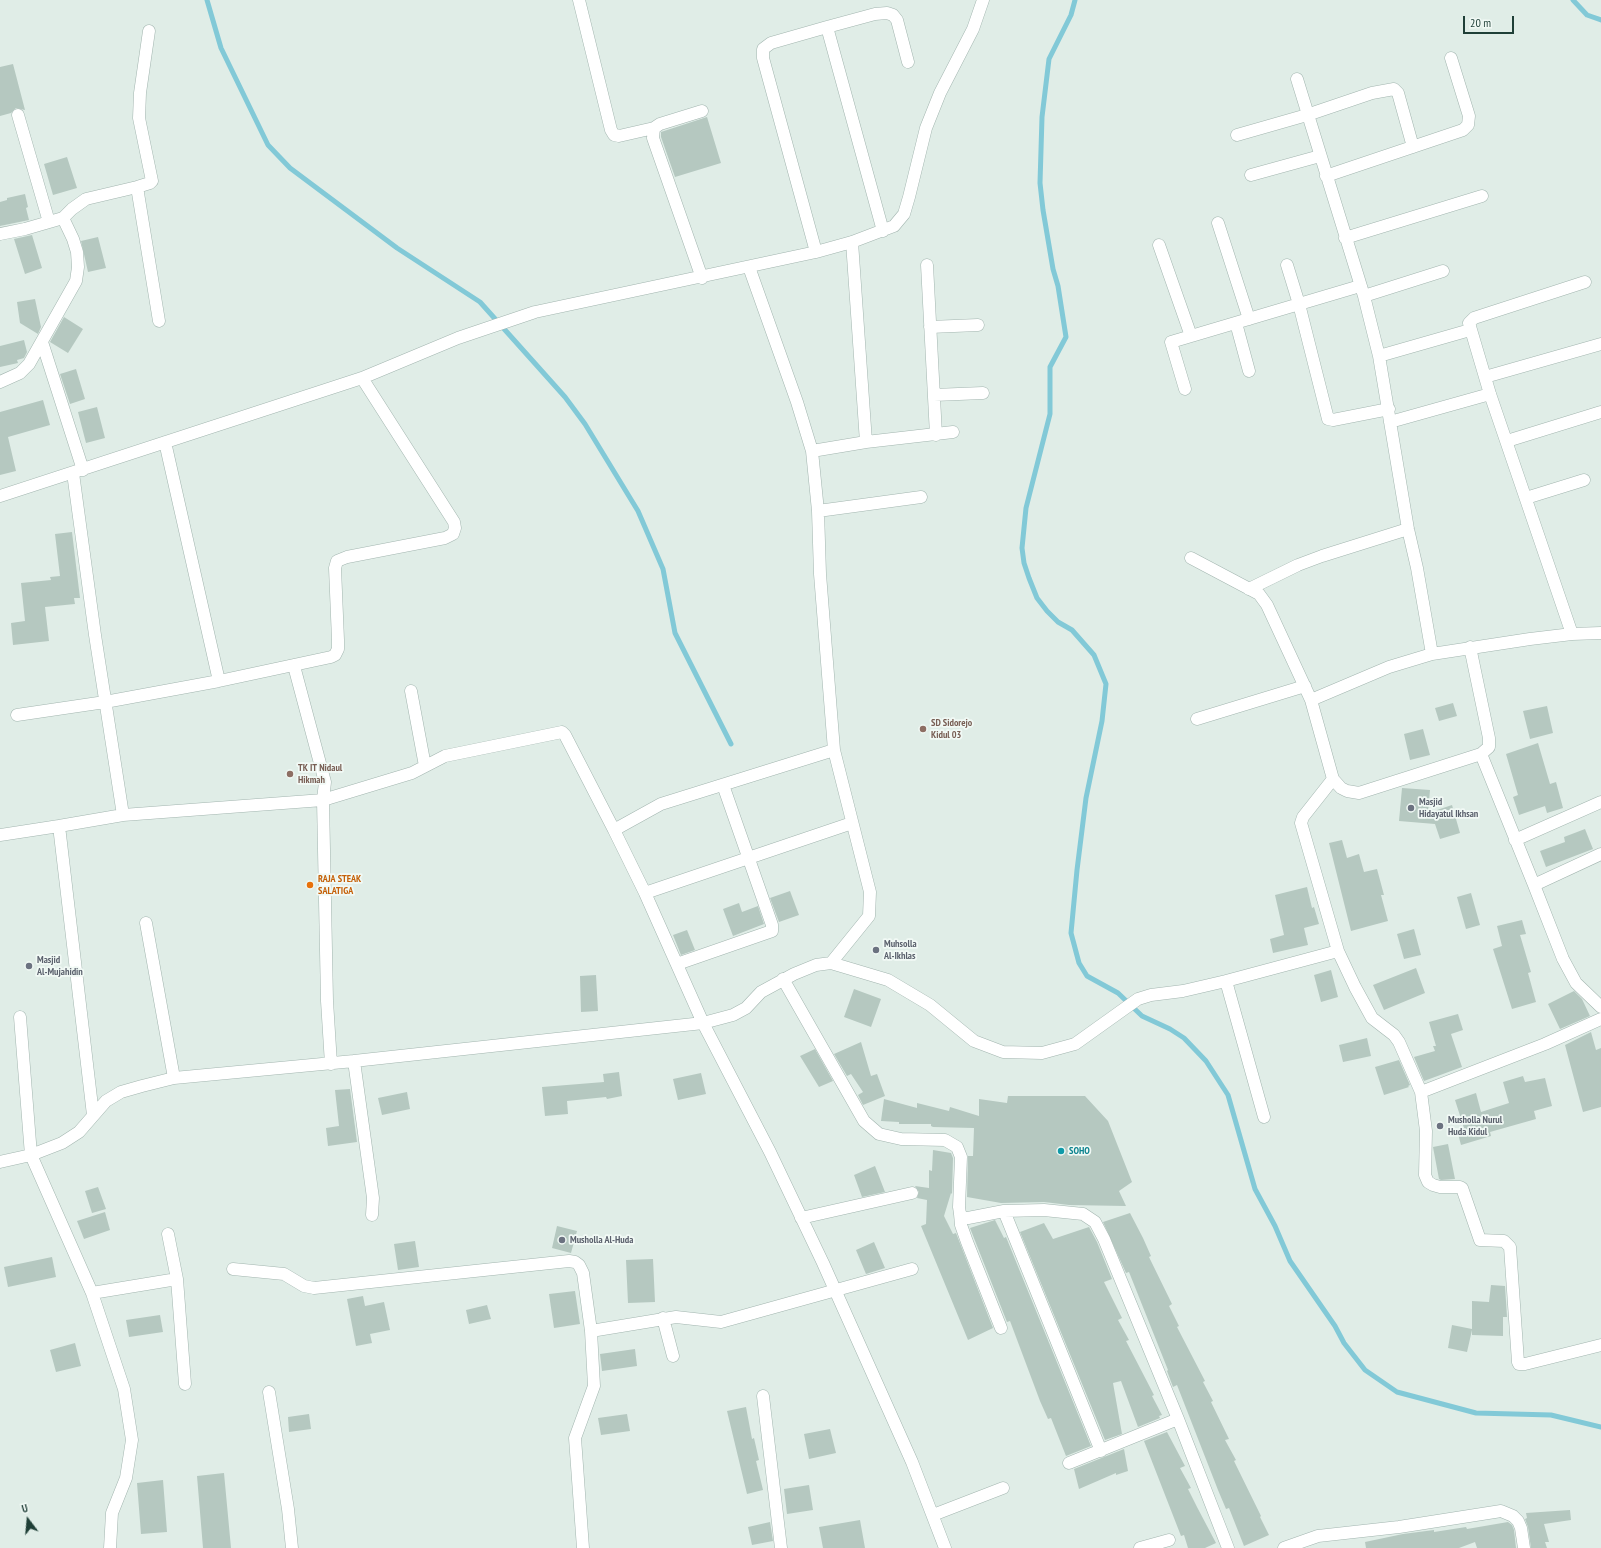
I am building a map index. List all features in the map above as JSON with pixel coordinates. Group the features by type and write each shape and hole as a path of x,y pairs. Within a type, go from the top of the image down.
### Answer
{"street":[{"path":"579,0 611,130 614,135 619,136 654,128 672,119 702,112"},
{"path":"0,496 362,378 458,338 535,312 702,278 816,252 852,242 894,226 904,214 926,128 940,93 973,29 983,0"},
{"path":"816,252 763,58 763,49 771,43 827,27 875,14 887,14 893,15 897,20 908,62"},
{"path":"827,27 883,231"},
{"path":"0,234 25,229 62,218 75,206 86,199 137,187 152,181 139,118 140,93 149,31"},
{"path":"1326,176 1463,130 1468,125 1469,116 1451,58"},
{"path":"1297,79 1362,291 1379,356 1408,529 1417,568 1432,654"},
{"path":"1237,135 1307,115 1378,92 1394,89 1398,93 1413,147"},
{"path":"18,115 49,222"},
{"path":"654,128 653,138 702,278"},
{"path":"1251,175 1320,156"},
{"path":"137,187 159,321"},
{"path":"1345,238 1482,196"},
{"path":"0,382 20,373 29,364 76,281 78,266 77,252 69,229 62,218"},
{"path":"1218,223 1249,319"},
{"path":"852,242 866,442"},
{"path":"1159,245 1191,336"},
{"path":"927,265 936,435"},
{"path":"1287,265 1299,304 1328,419 1333,420 1389,409"},
{"path":"749,267 797,402 812,451 818,511 820,574 834,750 870,892 869,916 831,963"},
{"path":"1185,389 1171,342 1299,304 1362,291 1443,271"},
{"path":"1572,634 1490,394 1469,323 1474,318 1586,282"},
{"path":"1236,323 1250,371"},
{"path":"930,327 978,325"},
{"path":"1379,356 1470,330"},
{"path":"42,342 78,471 106,702 123,815"},
{"path":"1485,377 1601,344"},
{"path":"17,715 106,702 219,681 331,657 337,652 338,640 335,568 337,561 347,557 445,538 449,537 455,532 454,522 362,378"},
{"path":"934,395 983,393"},
{"path":"1390,422 1490,394"},
{"path":"1507,441 1601,412"},
{"path":"812,451 866,442 953,432"},
{"path":"165,442 219,681"},
{"path":"1526,498 1584,480"},
{"path":"818,511 922,497"},
{"path":"1250,588 1298,565 1322,556 1408,529"},
{"path":"1191,558 1250,588 1259,594 1267,605 1311,700 1333,779 1341,788 1347,791 1359,792 1481,754 1489,747 1490,738 1470,647"},
{"path":"1311,700 1390,667 1432,654 1470,647 1572,634 1601,634"},
{"path":"294,666 325,782 323,800 327,1002 331,1064"},
{"path":"1197,719 1305,686"},
{"path":"411,691 425,766"},
{"path":"0,835 123,815 323,800 412,774 445,756 563,732 645,893 703,1023 770,1152 801,1218 912,1462 945,1548"},
{"path":"614,830 661,804 834,750"},
{"path":"1481,754 1562,959 1576,983 1601,1007"},
{"path":"1333,779 1303,817 1302,823 1338,951 1372,1018 1394,1035 1399,1042 1421,1092 1426,1131 1425,1175 1428,1182 1433,1186 1462,1188 1480,1240 1504,1241 1510,1247 1519,1364 1525,1364 1601,1344"},
{"path":"677,964 772,931 772,925 723,785"},
{"path":"1516,840 1601,802"},
{"path":"645,893 852,823"},
{"path":"59,826 93,1115"},
{"path":"1534,885 1601,854"},
{"path":"146,923 174,1078"},
{"path":"0,1162 31,1155 68,1140 79,1132 106,1101 121,1092 174,1078 354,1062 703,1023 733,1015 746,1008 761,992 783,979 816,965 831,963 888,980 930,1005 974,1042 1002,1052 1042,1053 1075,1044 1138,999 1226,981 1338,951"},
{"path":"783,979 864,1121 879,1134 901,1139 945,1140 957,1147 962,1157 958,1206 961,1225 966,1242 1001,1328"},
{"path":"1226,981 1264,1117"},
{"path":"20,1017 31,1155 92,1293 124,1389 132,1440 126,1478 112,1513 110,1548"},
{"path":"1421,1092 1545,1044 1601,1019"},
{"path":"354,1062 373,1198 372,1215"},
{"path":"801,1218 912,1193"},
{"path":"960,1214 964,1218 968,1218 1004,1211 1044,1210 1083,1214 1095,1222 1104,1239 1178,1419 1228,1548"},
{"path":"1004,1211 1101,1451"},
{"path":"168,1234 177,1279 185,1384"},
{"path":"233,1269 284,1274 304,1286 314,1288 569,1260 580,1265 583,1273 591,1330 594,1386 575,1438 583,1548"},
{"path":"591,1330 676,1316 721,1322 834,1289 912,1269"},
{"path":"92,1293 177,1279"},
{"path":"663,1318 673,1356"},
{"path":"269,1392 288,1510 292,1548"},
{"path":"763,1396 781,1548"},
{"path":"1069,1463 1178,1419"},
{"path":"932,1515 1003,1488"},
{"path":"1284,1548 1318,1536 1399,1527 1501,1511 1513,1516 1518,1521 1521,1528 1524,1548"},
{"path":"1140,1548 1169,1540"}],"building":[{"path":"13,64 25,110 16,108 11,113 0,116 0,67"},
{"path":"707,117 721,163 675,177 661,137 661,132"},
{"path":"67,157 77,188 53,195 44,164"},
{"path":"25,194 29,220 0,226 0,202 7,200 7,198"},
{"path":"32,235 42,268 25,274 14,239"},
{"path":"98,237 106,268 88,272 81,241"},
{"path":"35,299 41,327 38,334 20,323 17,302"},
{"path":"64,317 83,329 68,353 50,342"},
{"path":"24,340 27,352 24,358 17,360 18,363 0,367 0,346"},
{"path":"76,369 85,399 70,404 60,374"},
{"path":"43,400 50,425 8,437 16,471 0,475 0,412"},
{"path":"97,407 105,438 86,443 78,412"},
{"path":"72,532 80,598 74,598 75,604 45,607 49,641 13,645 11,623 25,621 21,583 51,580 50,577 60,576 55,534"},
{"path":"1453,703 1457,716 1439,721 1435,708"},
{"path":"1547,706 1553,733 1530,739 1523,711"},
{"path":"1423,729 1430,755 1410,760 1404,734"},
{"path":"1538,743 1550,784 1556,782 1563,808 1547,813 1545,806 1519,815 1513,797 1518,795 1506,754"},
{"path":"1402,788 1430,790 1428,813 1452,805 1460,833 1440,839 1435,824 1399,821"},
{"path":"1585,829 1593,849 1546,867 1540,851 1565,842 1564,837"},
{"path":"1342,840 1347,858 1359,854 1364,872 1377,869 1384,895 1381,895 1388,921 1351,931 1329,843"},
{"path":"1307,887 1312,908 1314,907 1319,924 1304,928 1308,945 1273,953 1270,939 1284,935 1275,895"},
{"path":"790,891 799,915 779,922 770,898"},
{"path":"1471,893 1480,925 1466,929 1457,897"},
{"path":"739,903 742,912 758,906 764,924 733,936 723,909"},
{"path":"1522,920 1526,934 1520,935 1531,972 1528,973 1536,1002 1512,1009 1493,949 1502,946 1497,926"},
{"path":"1414,929 1421,955 1404,959 1397,934"},
{"path":"687,930 695,950 681,955 673,935"},
{"path":"1416,968 1425,993 1384,1010 1373,985"},
{"path":"1331,970 1338,997 1321,1002 1314,975"},
{"path":"596,975 598,1011 581,1012 580,976"},
{"path":"854,989 881,999 871,1027 844,1017"},
{"path":"1574,991 1582,999 1590,1016 1560,1029 1548,1004"},
{"path":"1458,1014 1463,1030 1451,1034 1462,1067 1424,1081 1414,1057 1435,1051 1433,1046 1436,1046 1429,1022"},
{"path":"1591,1032 1596,1050 1601,1048 1601,1107 1583,1112 1565,1045"},
{"path":"1367,1038 1371,1056 1343,1062 1339,1045"},
{"path":"861,1042 871,1076 877,1074 885,1096 863,1105 858,1095 863,1092 851,1074 847,1076 834,1054"},
{"path":"815,1049 833,1081 819,1087 800,1056"},
{"path":"1399,1060 1410,1085 1408,1086 1409,1087 1384,1095 1375,1067"},
{"path":"619,1072 622,1096 607,1099 606,1097 567,1101 568,1114 545,1116 542,1087 604,1082 603,1074"},
{"path":"701,1073 706,1094 678,1100 673,1079"},
{"path":"1523,1076 1525,1082 1545,1078 1552,1106 1534,1111 1536,1119 1490,1132 1491,1136 1461,1145 1457,1130 1464,1128 1455,1100 1476,1093 1481,1112 1509,1103 1503,1082"},
{"path":"350,1089 357,1142 328,1146 326,1128 339,1126 335,1090"},
{"path":"407,1092 410,1109 382,1115 378,1098"},
{"name":"SOHO","path":"1008,1096 1085,1096 1108,1121 1132,1182 1119,1191 1126,1206 1069,1205 1044,1202 1001,1203 967,1197 968,1156 973,1156 974,1128 933,1127 931,1124 899,1124 899,1122 881,1121 884,1099 917,1108 917,1103 949,1111 950,1107 979,1116 979,1099 1007,1103"},
{"path":"1448,1144 1455,1179 1441,1180 1439,1179 1433,1147"},
{"path":"933,1150 951,1153 953,1158 952,1194 951,1193 944,1216 953,1234 956,1233 993,1328 968,1340 921,1226 926,1224 927,1200 917,1198 919,1192 915,1186 929,1188 929,1170 932,1171"},
{"path":"875,1166 885,1192 862,1197 854,1175"},
{"path":"98,1187 106,1209 92,1213 85,1191"},
{"path":"105,1212 110,1230 84,1239 77,1221"},
{"path":"1130,1213 1143,1238 1151,1256 1149,1257 1172,1304 1169,1306 1179,1326 1177,1327 1205,1381 1203,1382 1213,1401 1211,1402 1229,1439 1225,1440 1236,1460 1234,1461 1269,1535 1244,1546 1229,1508 1226,1509 1218,1490 1177,1385 1173,1387 1167,1371 1168,1370 1129,1272 1126,1273 1103,1222"},
{"path":"995,1220 1004,1238 1006,1237 1091,1446 1066,1456 1051,1418 1048,1419 1040,1401 1010,1321 1007,1322 970,1228"},
{"path":"1044,1223 1053,1239 1089,1227 1097,1242 1112,1279 1104,1282 1122,1318 1118,1320 1129,1340 1126,1341 1154,1395 1152,1396 1162,1415 1159,1416 1160,1418 1138,1427 1121,1381 1113,1383 1122,1434 1105,1440 1020,1232"},
{"path":"557,1226 577,1231 571,1253 552,1248"},
{"path":"415,1241 419,1267 398,1270 394,1244"},
{"path":"874,1242 885,1268 866,1274 856,1250"},
{"path":"52,1257 56,1277 8,1287 4,1267"},
{"path":"653,1259 655,1302 628,1303 626,1260"},
{"path":"1491,1285 1505,1286 1507,1317 1503,1317 1503,1336 1472,1335 1472,1330 1467,1352 1448,1348 1452,1325 1472,1329 1472,1301 1489,1302"},
{"path":"575,1291 580,1324 554,1328 549,1294"},
{"path":"363,1296 365,1306 384,1302 390,1330 370,1334 372,1343 356,1346 347,1299"},
{"path":"487,1305 491,1319 469,1324 466,1310"},
{"path":"160,1315 163,1332 129,1337 126,1320"},
{"path":"75,1343 81,1366 56,1372 50,1350"},
{"path":"635,1349 637,1366 602,1371 600,1354"},
{"path":"746,1407 752,1439 754,1438 759,1460 756,1461 763,1490 747,1494 727,1411"},
{"path":"309,1414 311,1429 289,1432 288,1417"},
{"path":"627,1414 630,1431 601,1435 598,1418"},
{"path":"830,1429 836,1453 809,1459 804,1434"},
{"path":"1167,1432 1185,1466 1180,1468 1191,1488 1188,1489 1216,1543 1205,1548 1188,1548 1184,1535 1181,1536 1144,1441"},
{"path":"1124,1449 1128,1471 1116,1475 1116,1473 1079,1489 1074,1469"},
{"path":"224,1473 231,1548 203,1548 197,1476"},
{"path":"163,1480 167,1532 141,1534 137,1483"},
{"path":"809,1485 813,1510 787,1514 784,1489"},
{"path":"1570,1510 1571,1520 1544,1524 1549,1542 1545,1542 1547,1548 1531,1548 1528,1527 1525,1519 1527,1518 1526,1513"},
{"path":"860,1520 865,1548 823,1548 819,1527"},
{"path":"770,1522 773,1541 752,1545 748,1527"},
{"path":"1508,1522 1512,1525 1514,1530 1516,1548 1477,1548 1475,1542 1459,1548 1366,1548 1365,1542 1403,1534 1434,1530 1434,1532 1466,1527 1467,1529"}],"waterway":[{"path":"207,0 221,48 268,145 290,168 397,248 480,302 565,397 585,424 638,511 663,569 675,633 731,744"},
{"path":"1075,0 1071,15 1049,59 1042,117 1040,183 1043,210 1053,269 1058,286 1066,337 1050,367 1050,414 1026,508 1022,548 1024,563 1037,598 1047,611 1058,622 1072,630 1094,655 1106,684 1102,721 1086,798 1077,870 1071,933 1079,963 1087,976 1118,993 1142,1016 1170,1029 1184,1038 1206,1061 1228,1095 1255,1189 1275,1226 1290,1261 1335,1326 1344,1343 1365,1370 1397,1392 1476,1413 1551,1415 1601,1427"},
{"path":"1573,0 1587,15 1601,20"}],"place":[{"name":"SD Sidorejo Kidul 03","path":"923,729"},
{"name":"TK IT Nidaul Hikmah","path":"290,774"},
{"name":"Masjid Hidayatul Ikhsan","path":"1411,808"},
{"name":"RAJA STEAK SALATIGA","path":"310,885"},
{"name":"Muhsolla Al-Ikhlas","path":"876,950"},
{"name":"Masjid Al-Mujahidin","path":"29,966"},
{"name":"Musholla Nurul Huda Kidul","path":"1440,1126"},
{"name":"SOHO","path":"1061,1151"},
{"name":"Musholla Al-Huda","path":"562,1240"}]}
